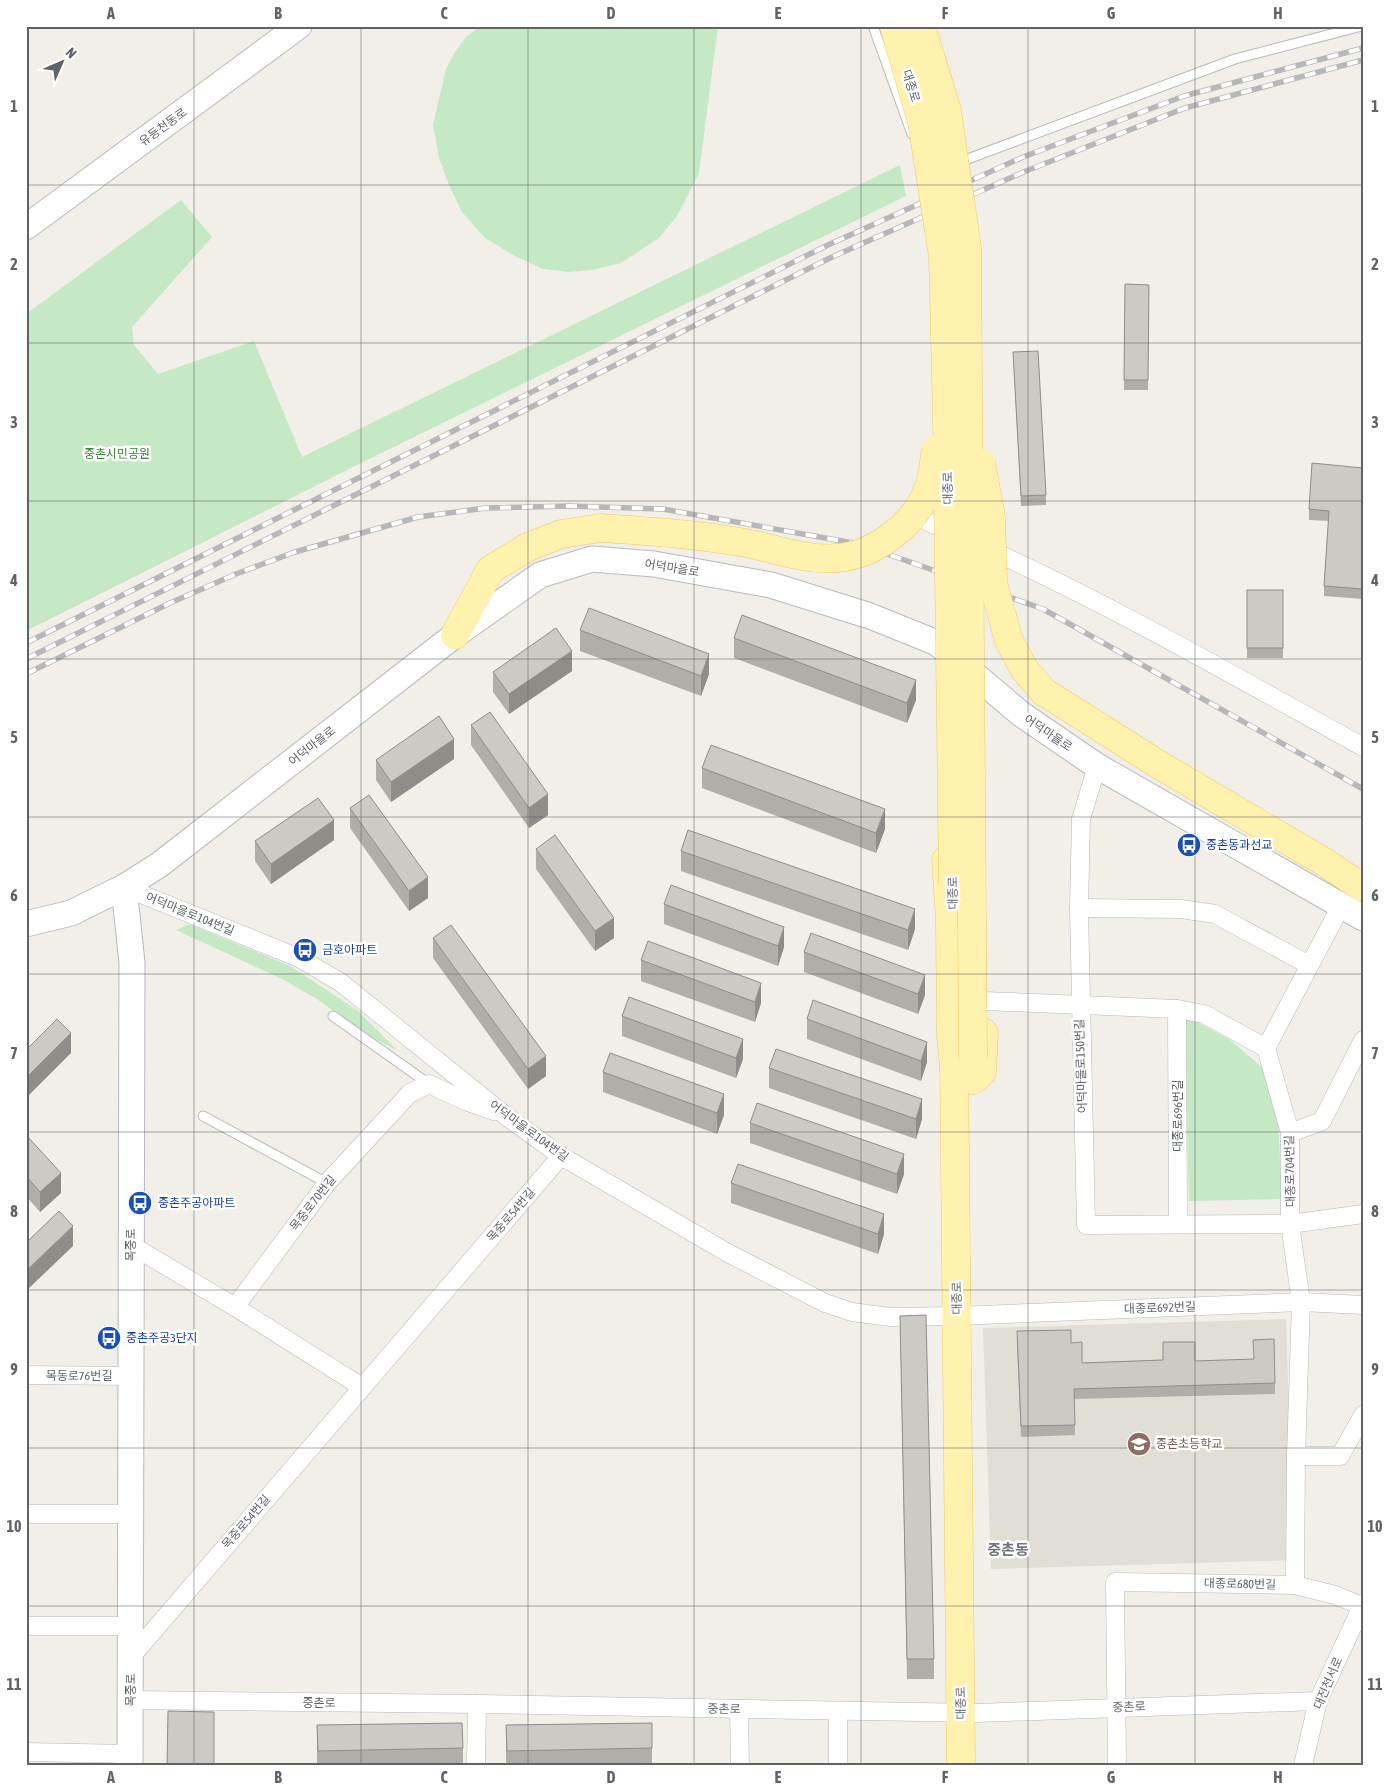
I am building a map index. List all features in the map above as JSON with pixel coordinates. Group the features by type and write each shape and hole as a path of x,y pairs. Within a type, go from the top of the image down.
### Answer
{"main road":[{"name":"유등천동로","path":"26,227 299,26"},
{"name":"대종로","path":"894,26 922,122 943,256 958,416"},
{"name":"대종로","path":"921,26 947,111 967,248 958,416 969,1713 977,1765"},
{"path":"455,635 490,570 528,546 561,534 601,528 676,533 742,542 804,556 838,558 863,552 884,541 902,527 917,509 930,484 936,446 958,416 982,467 991,517 994,583 1009,641 1024,669 1044,692 1098,727 1326,863 1363,888"},
{"name":"어덕마을로","path":"26,924 71,913 124,887 159,865 455,635 540,575 592,559 654,564 771,585 870,616 937,643 1021,714 1097,766 1363,918"},
{"path":"937,643 950,920 951,1036 964,1070 982,1072 985,1001 984,682"},
{"name":"목중로","path":"124,887 132,963 130,1760"},
{"name":"대종로","path":"961,1765 969,1713"}],"street":[{"path":"924,520 1029,568 1141,624 1363,746"},
{"name":"어덕마을로150번길","path":"1097,766 1081,819 1078,908 1086,1225 1178,1224"},
{"name":"어덕마을로104번길","path":"124,887 299,958 340,982 506,1116 561,1156 728,1253 824,1303 852,1312 890,1317 966,1315"},
{"path":"985,1001 1178,1008 1204,1014 1266,1048 1341,906"},
{"path":"1078,908 1181,909 1215,914 1310,965"},
{"name":"대종로696번길","path":"1178,1008 1178,1224"},
{"path":"1290,1133 1322,1121 1363,1040"},
{"name":"대종로704번길","path":"1266,1048 1290,1133 1290,1224 1301,1302 1296,1456 1295,1586"},
{"path":"429,1084 465,1101 506,1116"},
{"name":"목중로70번길","path":"235,1307 328,1183 410,1093 429,1084"},
{"name":"목중로54번길","path":"131,1657 561,1156"},
{"path":"1178,1224 1290,1224 1363,1214"},
{"path":"131,1245 235,1307 362,1387"},
{"name":"대종로692번길","path":"966,1315 1301,1302 1363,1305"},
{"name":"목동로76번길","path":"26,1375 131,1376"},
{"path":"1296,1456 1340,1456 1363,1415"},
{"path":"26,1514 131,1514"},
{"name":"대종로680번길","path":"1117,1707 1115,1582 1295,1586 1335,1595 1362,1605"},
{"name":"대전천서로","path":"1303,1765 1318,1701 1362,1605"},
{"path":"26,1626 131,1626"},
{"name":"중촌로","path":"131,1700 969,1713 1318,1701"},
{"path":"476,1765 477,1704"},
{"path":"1117,1707 1117,1765"},
{"path":"739,1709 740,1765"},
{"path":"838,1710 838,1765"},
{"name":"목중로","path":"26,1752 130,1760"}],"lane":[{"path":"873,26 927,175 936,171"},
{"path":"945,168 1235,59 1362,26"},
{"path":"332,1016 429,1084"},
{"path":"203,1116 328,1183"}],"shaded area":[{"name":"중촌초등학교","path":"1286,1319 1294,1560 991,1569 983,1328"}],"green space":[{"path":"481,26 718,26 699,173 677,216 659,238 621,263 592,270 568,272 543,269 515,256 485,238 462,212 439,158 433,125 446,69 466,37"},
{"name":"중촌시민공원","path":"900,165 906,196 361,463 26,631 26,314 181,200 212,237 132,327 134,345 158,374 254,341 302,457"},
{"path":"189,924 290,966 357,1010 397,1050 367,1035 317,999 282,979 176,930"},
{"path":"1184,1015 1229,1039 1266,1071 1278,1120 1282,1199 1189,1201"}],"building":[{"path":"1125,284 1149,285 1148,380 1124,380"},
{"path":"1038,351 1046,495 1021,496 1013,352"},
{"path":"1312,463 1363,468 1363,589 1324,586 1329,511 1309,509"},
{"path":"1247,590 1283,590 1283,648 1247,648"},
{"path":"589,608 709,654 701,676 580,630"},
{"path":"742,615 916,680 907,703 734,638"},
{"path":"556,628 572,651 509,694 493,672"},
{"path":"490,712 548,794 529,808 471,725"},
{"path":"439,716 454,739 391,782 376,760"},
{"path":"711,745 885,809 876,833 702,768"},
{"path":"369,795 428,877 409,891 350,808"},
{"path":"318,798 334,820 271,864 255,841"},
{"path":"688,830 915,909 908,930 681,851"},
{"path":"555,835 614,918 595,931 536,849"},
{"path":"671,885 784,927 778,946 664,904"},
{"path":"451,925 546,1056 528,1069 433,938"},
{"path":"811,933 925,975 918,994 804,952"},
{"path":"648,941 761,983 755,1002 641,960"},
{"path":"629,997 743,1039 736,1058 622,1016"},
{"path":"813,1000 927,1042 921,1061 807,1019"},
{"path":"57,1019 71,1033 26,1078 26,1050"},
{"path":"776,1049 922,1099 916,1119 769,1068"},
{"path":"610,1053 724,1094 717,1113 603,1072"},
{"path":"757,1103 904,1154 897,1174 750,1123"},
{"path":"26,1135 61,1173 40,1192 26,1176"},
{"path":"738,1164 884,1214 878,1234 731,1183"},
{"path":"59,1211 73,1226 26,1271 26,1243"},
{"path":"926,1315 934,1659 907,1659 900,1316"},
{"path":"1071,1330 1071,1343 1082,1342 1082,1363 1163,1360 1163,1342 1195,1342 1195,1361 1254,1359 1253,1340 1274,1339 1275,1383 1074,1389 1075,1425 1021,1426 1017,1331"},
{"path":"168,1711 214,1712 214,1765 167,1765"},
{"path":"462,1723 463,1748 318,1751 317,1725"},
{"path":"652,1723 652,1748 507,1751 506,1725"}],"railway":[{"path":"26,643 828,245 1023,157 1184,96 1363,48"},
{"path":"26,659 832,257 1026,171 1185,108 1363,60"},
{"path":"26,674 170,603 236,574 295,552 418,517 486,508 569,506 663,509 859,544 1043,609 1363,789"}],"place":[{"name":"중촌동과선교","path":"1189,845"},
{"name":"금호아파트","path":"305,950"},
{"name":"중촌주공아파트","path":"140,1203"},
{"name":"중촌주공3단지","path":"109,1338"},
{"name":"중촌초등학교","path":"1139,1444"}],"district":[{"name":"중촌동","path":"1008,1549"}]}
